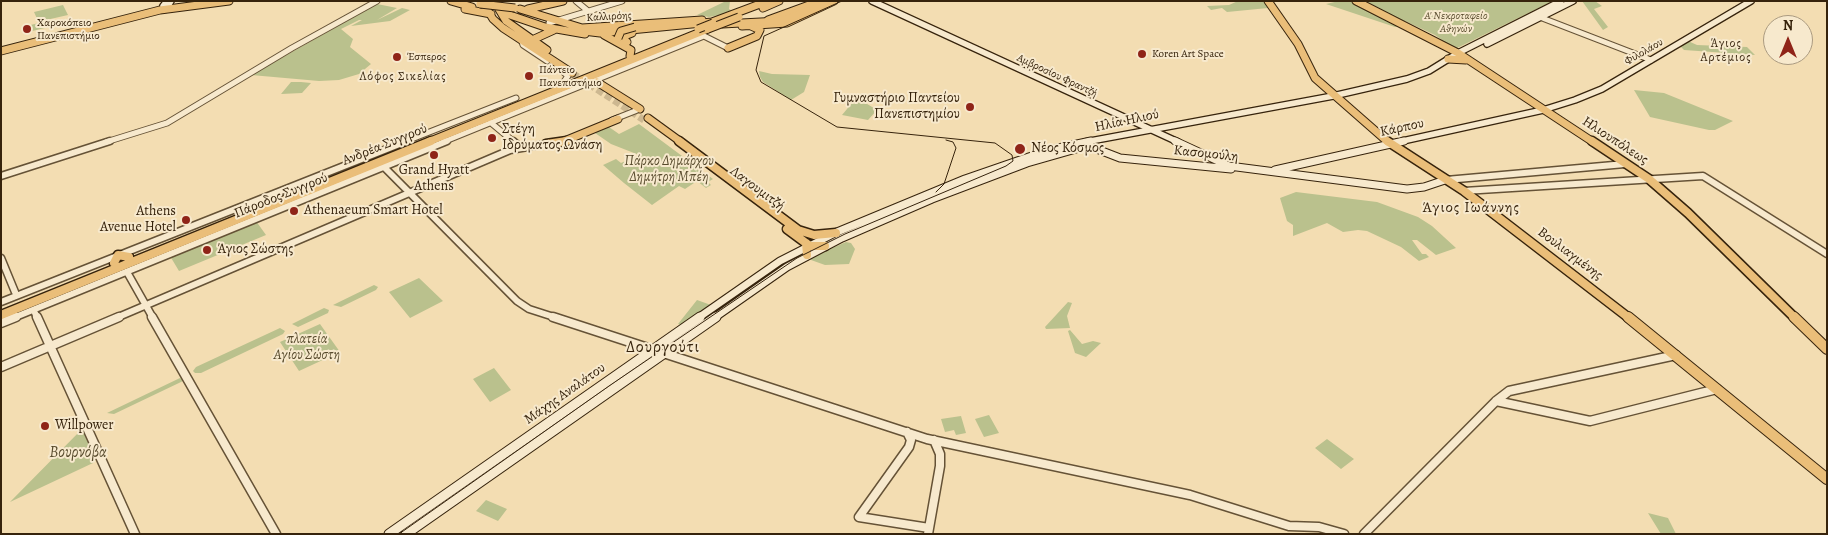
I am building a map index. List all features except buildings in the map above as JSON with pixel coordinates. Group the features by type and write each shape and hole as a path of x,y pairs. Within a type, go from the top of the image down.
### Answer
{"main road":[{"path":"1,50 167,5 204,1"},
{"path":"167,5 229,1"},
{"path":"450,1 521,17 530,21 551,22"},
{"path":"464,1 520,9 533,9 563,1"},
{"path":"482,1 496,22 522,42 575,72 503,19 494,1"},
{"path":"502,1 510,5 532,8"},
{"path":"502,1 509,10 575,30 605,33 740,20 780,21 818,5 834,1"},
{"path":"740,20 768,1"},
{"path":"722,24 740,20 779,1"},
{"name":"Αμβροσίου Φραντζή","path":"866,1 1147,131 1235,167"},
{"name":"Αμβροσίου Φραντζή","path":"872,1 1224,169"},
{"name":"Βουλιαγμένης","path":"1268,1 1298,44 1315,78 1332,96 1390,144 1464,191 1676,355 1822,471 1827,479"},
{"name":"Ηλιουπόλεως","path":"1356,1 1460,54 1649,180 1688,213 1827,349"},
{"path":"1460,54 1561,1"},
{"path":"1460,54 1573,1"},
{"name":"Φιλολάου","path":"1543,110 1602,89 1751,1"},
{"path":"722,24 740,20 787,23 811,13 818,5"},
{"name":"Καλλιρόης","path":"520,9 551,22 564,21 588,28 698,25"},
{"path":"465,10 491,14"},
{"path":"728,48 760,32 740,20"},
{"name":"Καλλιρόης","path":"530,21 556,30 604,35 634,30 698,25"},
{"name":"Ανδρέα Συγγρού","path":"1,309 114,263 131,260 500,113 698,25 722,24"},
{"name":"Ανδρέα Συγγρού","path":"131,260 565,85 601,77 708,32 722,24"},
{"path":"588,28 698,25"},
{"path":"627,57 633,53 633,49 618,38 621,31 698,25"},
{"path":"680,34 698,25"},
{"path":"575,30 598,31 625,26"},
{"path":"532,40 541,34 556,30"},
{"path":"627,42 622,37 634,30"},
{"path":"604,35 631,50 627,57"},
{"name":"Ηλία Ηλιού","path":"808,248 836,233 965,178 1049,150 1332,96 1414,77 1460,54"},
{"path":"1448,59 1459,58 1471,62"},
{"path":"601,77 644,114"},
{"path":"565,85 583,86"},
{"name":"Κάρπου","path":"1287,170 1390,144 1543,110"},
{"path":"490,122 500,113"},
{"name":"Λαγουμιτζή","path":"644,114 803,233 814,235 836,233"},
{"name":"Λαγουμιτζή","path":"644,114 808,248"},
{"path":"546,144 565,142 618,119"},
{"name":"Ηλία Ηλιού","path":"825,246 971,183 1027,163 1147,131"},
{"path":"446,135 459,136"},
{"name":"Κασομούλη","path":"1089,146 1120,158 1224,169 1270,172 1287,170 1322,179"},
{"name":"Κασομούλη","path":"1235,167 1407,189 1424,187 1445,180"},
{"path":"808,248 825,246"},
{"name":"Μάχης Αναλάτου","path":"388,534 748,283 808,248"},
{"name":"Μάχης Αναλάτου","path":"406,534 664,353 808,248"},
{"path":"131,260 127,272 114,263 131,260"},
{"name":"Ανδρέα Συγγρού","path":"1,315 114,263"}],"street":[{"path":"151,128 279,52 372,1"},
{"path":"1,176 174,119 283,53 377,1"},
{"path":"576,1 588,11"},
{"path":"564,21 588,11 622,1"},
{"path":"1533,15 1651,60"},
{"path":"708,32 728,48"},
{"path":"522,42 523,45 566,73 568,77 565,85"},
{"name":"Πάροδος Συγγρού","path":"1,323 601,77"},
{"name":"Πάροδος Συγγρού","path":"1,302 114,263 516,98"},
{"path":"1,368 520,147 563,141 644,114"},
{"path":"490,122 520,147 562,145 644,114"},
{"path":"1445,180 1625,164"},
{"path":"384,167 517,301 529,309 930,439 1190,495 1289,526 1320,527 1344,534"},
{"path":"1464,191 1695,176 1707,178 1827,254"},
{"path":"1,258 15,292"},
{"path":"127,272 276,534"},
{"path":"35,313 135,534"},
{"path":"1364,534 1496,400 1514,389 1676,355"},
{"path":"1496,400 1590,421 1716,388"},
{"path":"907,432 911,440 909,448 859,516 929,531 940,466 940,454 930,439"},
{"path":"909,448 930,439"}],"green space":[{"path":"726,1 730,1 729,9 734,12 709,17 697,15"},
{"path":"1238,1 1263,1 1268,8 1227,12 1222,8 1211,10 1207,6 1229,5"},
{"path":"1350,1 1402,27 1395,27 1326,4"},
{"name":"Α' Νεκροταφείο Αθηνών","path":"1358,1 1553,1 1455,49 1435,35 1405,21 1403,22 1368,3"},
{"path":"1582,1 1595,1 1602,6 1594,9 1608,27 1603,30"},
{"path":"377,4 397,8 377,20 402,8 410,10 390,21 351,26 362,20 359,20 341,29 353,39 350,47 371,64 359,74 339,80 319,81 251,75"},
{"path":"63,5 68,15 46,20 49,27 28,32 26,26 39,23 34,12"},
{"path":"1688,41 1697,45 1747,47 1755,55 1684,50 1680,46"},
{"path":"759,71 772,74 810,75 804,92 791,100 763,82"},
{"path":"291,82 311,83 302,93 281,94"},
{"path":"1634,90 1664,93 1733,121 1715,130 1709,130 1650,117"},
{"path":"859,99 877,110 868,120 842,115 852,103"},
{"name":"Πάρκο Δημάρχου Δημήτρη Μπέη","path":"639,124 713,179 708,182 711,185 706,188 697,181 685,189 679,186 652,205 624,183 603,165 616,159 621,163 639,155 611,144 595,133 609,127 619,134"},
{"path":"1296,192 1377,202 1418,217 1432,226 1456,248 1436,255 1417,240 1412,240 1422,254 1426,254 1429,257 1419,261 1401,247 1367,231 1343,232 1327,223 1293,236 1293,225 1287,221 1280,198"},
{"path":"256,221 266,235 179,271 170,256"},
{"path":"846,242 851,243 855,249 849,264 825,265 811,260 811,257"},
{"path":"419,278 443,301 410,318 389,292"},
{"path":"374,285 378,287 376,290 341,307 333,305"},
{"path":"697,300 711,305 682,325 678,324"},
{"path":"1068,302 1072,303 1067,316 1070,328 1046,329 1045,327"},
{"path":"324,308 329,310 328,313 298,327 292,324"},
{"name":"πλατεία Αγίου Σώστη","path":"320,324 340,352 299,371 280,342"},
{"path":"280,328 285,331 283,334 201,373 193,371 196,367"},
{"path":"1070,330 1082,344 1093,341 1101,343 1086,357 1075,353 1068,331"},
{"path":"494,368 511,390 490,402 473,379"},
{"path":"180,378 184,380 114,414 107,413"},
{"path":"989,415 999,433 984,437 975,419"},
{"path":"961,416 966,433 956,435 954,430 945,432 941,419"},
{"name":"Βουρνόβα","path":"81,430 84,430 96,459 93,463 10,502"},
{"path":"1327,439 1354,459 1341,469 1315,448"},
{"path":"486,500 507,509 498,521 476,511"},
{"path":"1648,513 1668,518 1676,534 1661,534"}],"tunnel":[{"path":"572,73 644,120"}],"tram line":[{"path":"399,534 609,386 797,258 845,234 1006,166 1013,161 1012,155 995,143 837,127 761,82 756,70 764,36 842,1"},
{"path":"936,192 944,184 956,148 953,142 946,140"}],"place":[{"name":"Χαροκόπειο Πανεπιστήμιο","path":"27,29"},
{"name":"Koren Art Space","path":"1142,54"},
{"name":"Έσπερος","path":"397,57"},
{"name":"Πάντειο Πανεπιστήμιο","path":"529,76"},
{"name":"Γυμναστήριο Παντείου Πανεπιστημίου","path":"970,107"},
{"name":"Στέγη Iδρύματος Ωνάση","path":"492,138"},
{"name":"Νέος Κόσμος","path":"1020,149"},
{"name":"Grand Hyatt Athens","path":"434,155"},
{"name":"Athenaeum Smart Hotel","path":"294,211"},
{"name":"Athens Avenue Hotel","path":"186,220"},
{"name":"Άγιος Σώστης","path":"207,250"},
{"name":"Willpower","path":"45,426"}],"district":[{"name":"Άγιος Αρτέμιος","path":"1726,51"},
{"name":"Λόφος Σικελίας","path":"403,77"},
{"name":"Άγιος Ιωάννης","path":"1471,208"},
{"name":"Δουργούτι","path":"663,348"}]}
